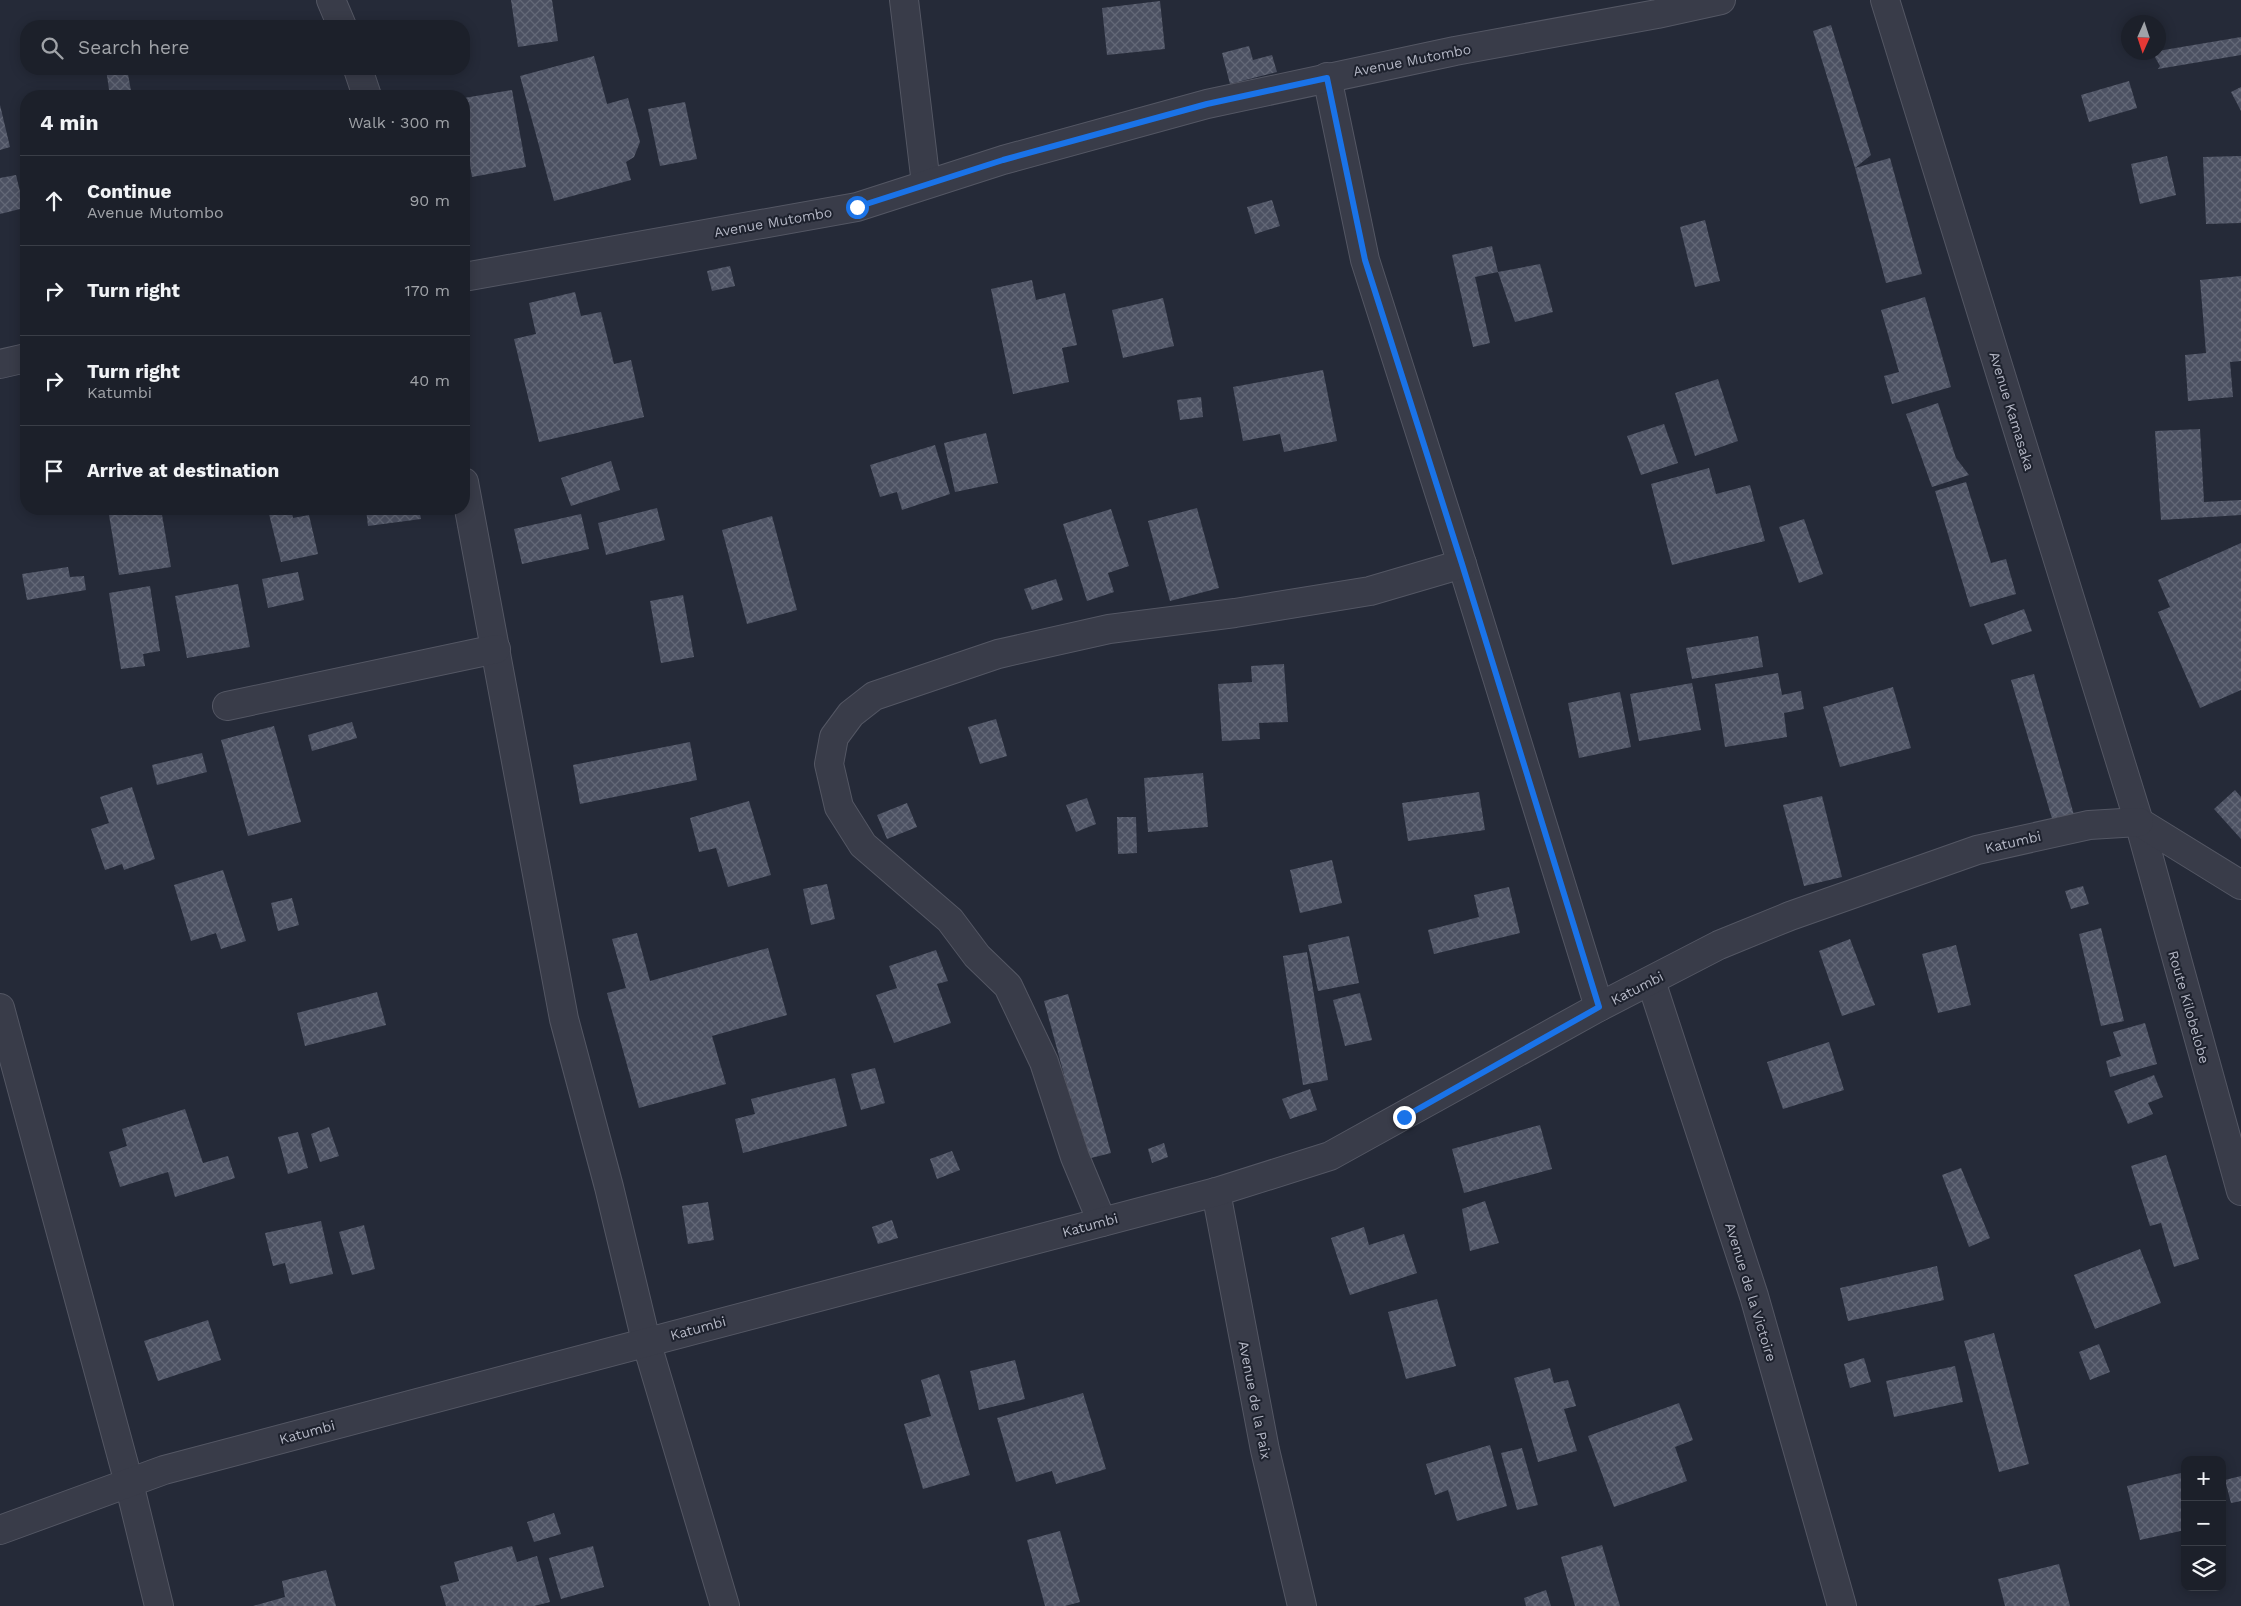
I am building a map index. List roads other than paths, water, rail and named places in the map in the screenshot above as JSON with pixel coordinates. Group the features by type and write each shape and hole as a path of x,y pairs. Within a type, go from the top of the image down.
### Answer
{"street":[{"path":"332,0 340,20"},
{"path":"904,0 926,184"},
{"name":"Avenue Mutombo","path":"470,275 857,207 1003,160 1207,104 1327,78 1721,0"},
{"name":"Avenue Kamasaka","path":"1886,0 2139,822"},
{"path":"360,75 365,90"},
{"path":"1327,78 1365,260 1462,564 1599,1007"},
{"path":"0,364 20,359"},
{"path":"470,513 564,1019 610,1187 646,1341 725,1606"},
{"path":"1102,1222 1075,1157 1044,1062 1008,986 977,956 950,920 863,845 839,807 829,764 834,737 851,714 874,696 998,654 1109,629 1235,613 1370,591 1462,564"},
{"path":"227,706 496,649"},
{"path":"2139,822 2241,885"},
{"name":"Katumbi","path":"0,1530 164,1470 646,1341 1216,1192 1330,1156 1599,1007 1719,945 1781,920 1977,850 2089,825 2139,822"},
{"name":"Route Kilobelobe","path":"2139,822 2241,1191"},
{"name":"Avenue de la Victoire","path":"1651,981 1754,1296 1842,1606"},
{"path":"0,1008 129,1483 159,1606"},
{"name":"Avenue de la Paix","path":"1216,1192 1265,1450 1302,1606"}]}
